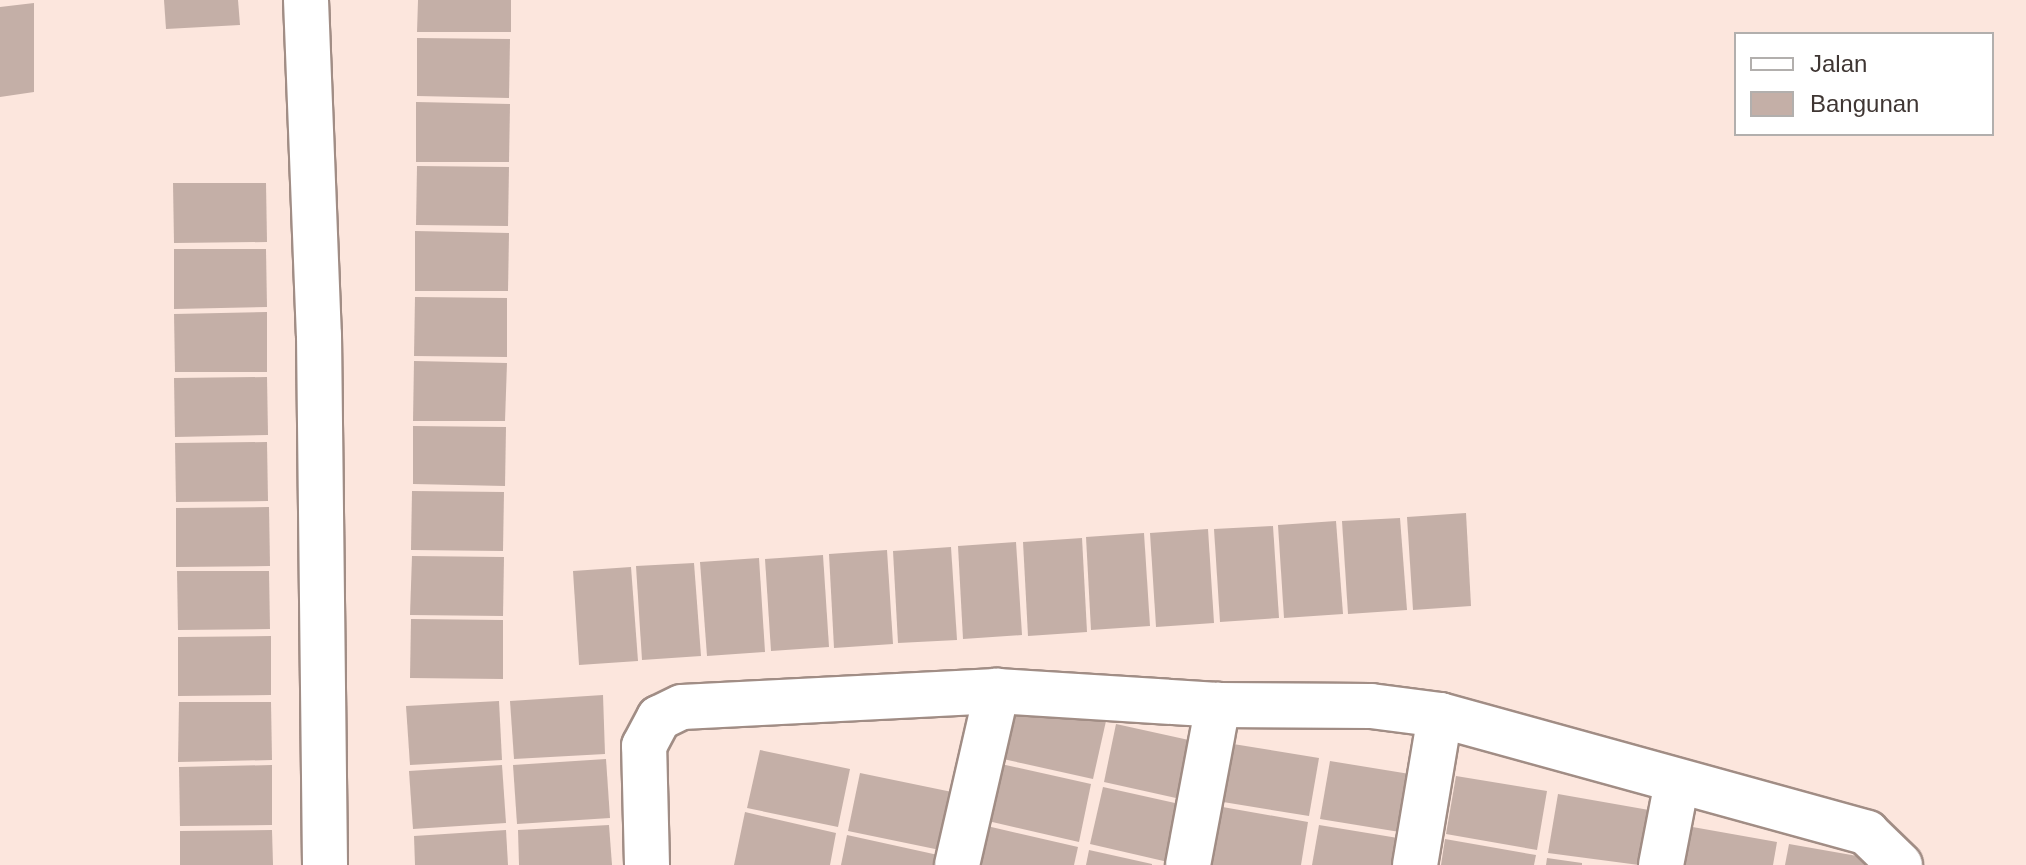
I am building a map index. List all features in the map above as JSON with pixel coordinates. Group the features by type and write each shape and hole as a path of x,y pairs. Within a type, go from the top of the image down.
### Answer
{"street":[{"path":"306,0 319,335 325,865"},
{"path":"957,865 997,691"},
{"path":"647,865 644,746 659,718 682,707 997,691 1218,705 1371,706 1440,715 1867,833 1900,865"},
{"path":"1188,865 1218,705"},
{"path":"1415,865 1440,715"},
{"path":"1661,865 1677,782"}],"building":[{"path":"164,0 238,0 240,25 166,29"},
{"path":"418,0 511,0 511,32 417,32"},
{"path":"34,3 34,92 0,97 0,7"},
{"path":"417,38 510,39 509,98 417,96"},
{"path":"416,102 510,104 509,162 416,162"},
{"path":"417,166 509,167 508,226 416,225"},
{"path":"173,183 266,183 267,242 174,243"},
{"path":"415,231 509,233 508,291 415,291"},
{"path":"174,249 266,249 267,307 174,309"},
{"path":"415,297 507,298 507,357 414,356"},
{"path":"267,312 267,372 175,372 174,314"},
{"path":"414,361 507,363 505,421 413,421"},
{"path":"267,377 268,435 175,437 174,378"},
{"path":"413,426 506,427 505,486 413,484"},
{"path":"267,442 268,501 176,502 175,443"},
{"path":"412,491 504,492 503,551 411,550"},
{"path":"269,507 270,566 176,567 176,508"},
{"path":"1466,513 1471,606 1413,610 1407,517"},
{"path":"1400,518 1407,610 1348,614 1342,521"},
{"path":"1336,521 1343,614 1284,618 1278,525"},
{"path":"1273,526 1279,618 1220,622 1214,529"},
{"path":"1208,529 1214,623 1156,627 1150,533"},
{"path":"1144,533 1150,626 1091,630 1086,537"},
{"path":"1082,538 1087,632 1028,636 1023,542"},
{"path":"1016,542 1022,635 963,639 958,546"},
{"path":"951,547 957,640 898,643 893,551"},
{"path":"887,550 893,644 834,648 829,554"},
{"path":"823,555 829,647 771,651 765,559"},
{"path":"412,556 504,557 503,616 410,615"},
{"path":"759,558 765,652 707,656 700,562"},
{"path":"694,563 701,656 642,660 636,566"},
{"path":"631,567 638,661 579,665 573,571"},
{"path":"177,571 269,571 270,629 178,630"},
{"path":"411,619 503,620 503,679 410,678"},
{"path":"271,636 271,695 178,696 178,637"},
{"path":"603,695 605,754 514,759 510,701"},
{"path":"499,701 502,760 410,765 406,706"},
{"path":"1016,701 1106,721 1093,779 1003,759"},
{"path":"179,702 271,702 272,760 178,762"},
{"path":"1116,724 1207,744 1194,802 1104,782"},
{"path":"1227,743 1319,758 1309,816 1217,801"},
{"path":"760,750 850,769 838,827 747,808"},
{"path":"606,759 610,818 517,824 513,765"},
{"path":"1330,761 1422,776 1412,834 1320,819"},
{"path":"1001,764 1091,784 1079,842 988,821"},
{"path":"272,765 272,825 180,826 179,767"},
{"path":"502,765 506,823 413,829 409,771"},
{"path":"860,773 952,792 940,850 848,831"},
{"path":"1456,776 1547,791 1537,850 1446,834"},
{"path":"1103,787 1193,807 1181,865 1090,844"},
{"path":"1558,794 1649,810 1639,865 1548,853"},
{"path":"1217,806 1308,822 1301,865 1210,865"},
{"path":"745,812 836,833 830,865 734,865"},
{"path":"609,825 612,865 519,865 518,830"},
{"path":"1319,825 1410,840 1406,865 1312,865"},
{"path":"987,826 1078,847 1074,865 979,865"},
{"path":"1687,826 1777,842 1773,865 1680,865"},
{"path":"272,830 273,865 180,865 180,831"},
{"path":"506,830 508,865 415,865 414,836"},
{"path":"847,835 938,855 936,865 841,865"},
{"path":"1445,839 1536,855 1534,865 1441,865"},
{"path":"1789,844 1880,860 1879,865 1785,865"},
{"path":"1089,850 1152,864 1152,865 1086,865"},
{"path":"1547,858 1582,863 1582,865 1546,865"}]}
